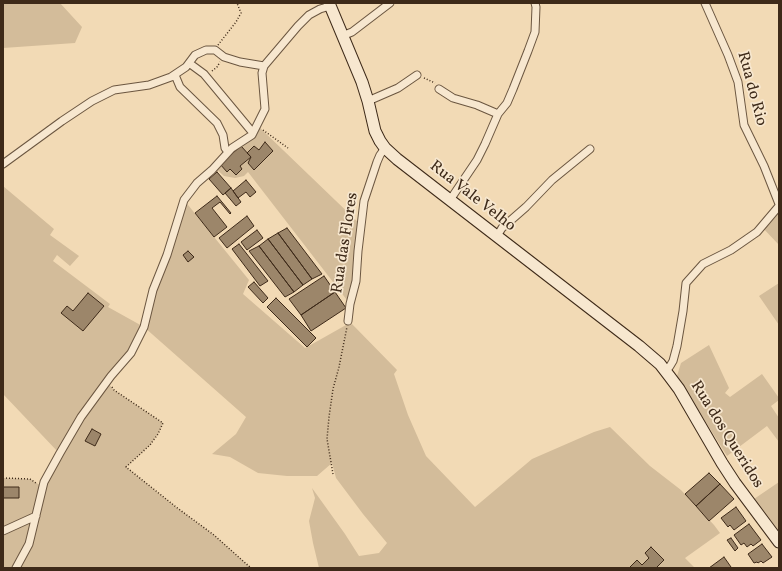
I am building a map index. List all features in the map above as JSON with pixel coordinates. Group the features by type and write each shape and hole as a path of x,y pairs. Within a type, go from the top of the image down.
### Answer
{"street":[{"path":"342,36 352,32 390,3"},
{"path":"450,200 477,160 486,144 498,114 507,103 535,32 535,3"},
{"name":"Rua do Rio","path":"705,3 738,82 744,125 764,166 779,205"},
{"path":"16,568 29,544 44,482 81,418 107,382 131,353 144,327 153,290 168,255 184,200 197,183 212,170 232,148 252,135 264,109 262,73 264,66 309,15 330,5"},
{"name":"Rua Vale Velho","path":"330,5 362,82 375,131 385,148 397,159 640,346 663,368"},
{"path":"3,164 92,101 114,90 149,85 171,77 186,67 195,55 206,50 214,50 224,57 240,62 264,66"},
{"path":"189,63 206,76 253,132"},
{"path":"175,75 180,87 217,123 223,135 225,148 228,152"},
{"path":"368,102 398,88 417,75"},
{"path":"439,89 453,98 477,105 498,114"},
{"name":"Rua das Flores","path":"348,321 350,304 356,281 364,201 377,162 385,148"},
{"path":"497,236 502,228 526,207 552,180 590,148"},
{"path":"663,368 666,360 674,356 677,346 686,283 703,264 731,250 757,232 779,205"},
{"name":"Rua dos Queridos","path":"663,368 679,389 735,483 779,542"},
{"path":"3,530 36,516"}],"path":[{"path":"214,50 242,13 237,3"},
{"path":"206,76 217,67 224,57"},
{"path":"417,75 436,83 439,89"},
{"path":"257,125 288,148"},
{"path":"333,474 327,439 329,416 333,389 348,321"},
{"path":"107,382 114,390 164,423 150,445 126,467 176,507 214,534 251,568"},
{"path":"3,478 30,479 43,488"}],"shaded area":[{"path":"3,3 60,3 82,27 75,43 3,48"},
{"path":"257,125 361,225 350,304 248,172 244,176 235,178 224,176 214,167 252,135"},
{"path":"3,186 54,229 50,235 79,256 70,266 57,255 53,261 110,304 108,307 144,327 131,353 107,382 114,390 163,423 158,434 150,445 126,467 214,535 251,568 3,568 3,478 30,479 43,487 59,453 3,394"},
{"path":"184,200 249,280 243,294 305,348 346,325 352,324 397,370 394,374 408,415 426,456 475,507 532,459 594,432 610,427 650,466 681,490 720,533 685,558 695,568 319,568 309,521 315,498 312,488 359,556 379,553 387,543 336,478 332,463 317,476 287,476 258,473 230,457 212,454 236,434 246,417 144,327"},
{"path":"779,211 779,245 762,227"},
{"path":"779,283 779,325 759,296"},
{"path":"709,345 729,388 725,393 730,397 762,374 779,398 779,400 771,406 779,418 779,442 767,426 727,456 677,376 681,363"},
{"path":"779,482 779,532 754,499"}],"building":[{"path":"265,142 273,151 254,170 248,163 251,157 247,153 254,146 259,150"},
{"path":"241,146 251,157 240,166 242,169 236,175 230,169 227,172 220,164"},
{"path":"217,172 231,188 223,195 209,179"},
{"path":"246,180 256,192 250,197 246,192 238,198 233,191"},
{"path":"231,188 241,202 236,206 225,193"},
{"path":"217,196 231,213 230,214 220,202 212,208 227,227 214,237 195,213"},
{"path":"247,216 254,226 227,248 219,238"},
{"path":"287,228 322,274 312,279 278,233"},
{"path":"257,230 263,238 247,250 241,242"},
{"path":"278,233 312,279 303,285 268,239"},
{"path":"268,239 303,285 294,292 259,246"},
{"path":"239,244 268,281 260,286 232,249"},
{"path":"259,246 294,292 285,297 249,251"},
{"path":"188,251 194,257 188,262 183,255"},
{"path":"324,276 335,292 301,315 289,299"},
{"path":"254,282 268,298 263,303 248,287"},
{"path":"335,292 346,308 311,331 301,315"},
{"path":"88,293 104,306 83,331 61,313 67,306 73,311"},
{"path":"276,298 316,338 307,347 267,307"},
{"path":"92,429 101,434 95,446 85,441"},
{"path":"709,473 720,484 696,506 685,494"},
{"path":"720,484 734,499 709,521 696,506"},
{"path":"3,487 19,487 19,498 3,498"},
{"path":"736,507 746,521 734,530 730,525 728,527 721,518"},
{"path":"749,524 761,540 753,546 751,544 747,547 744,543 741,545 734,535"},
{"path":"731,538 738,548 735,551 727,540"},
{"path":"762,544 772,557 763,563 761,561 754,563 748,554"},
{"path":"651,547 664,560 656,568 630,567 637,560 642,565 649,558 645,553"},
{"path":"724,557 731,567 709,568"}]}
